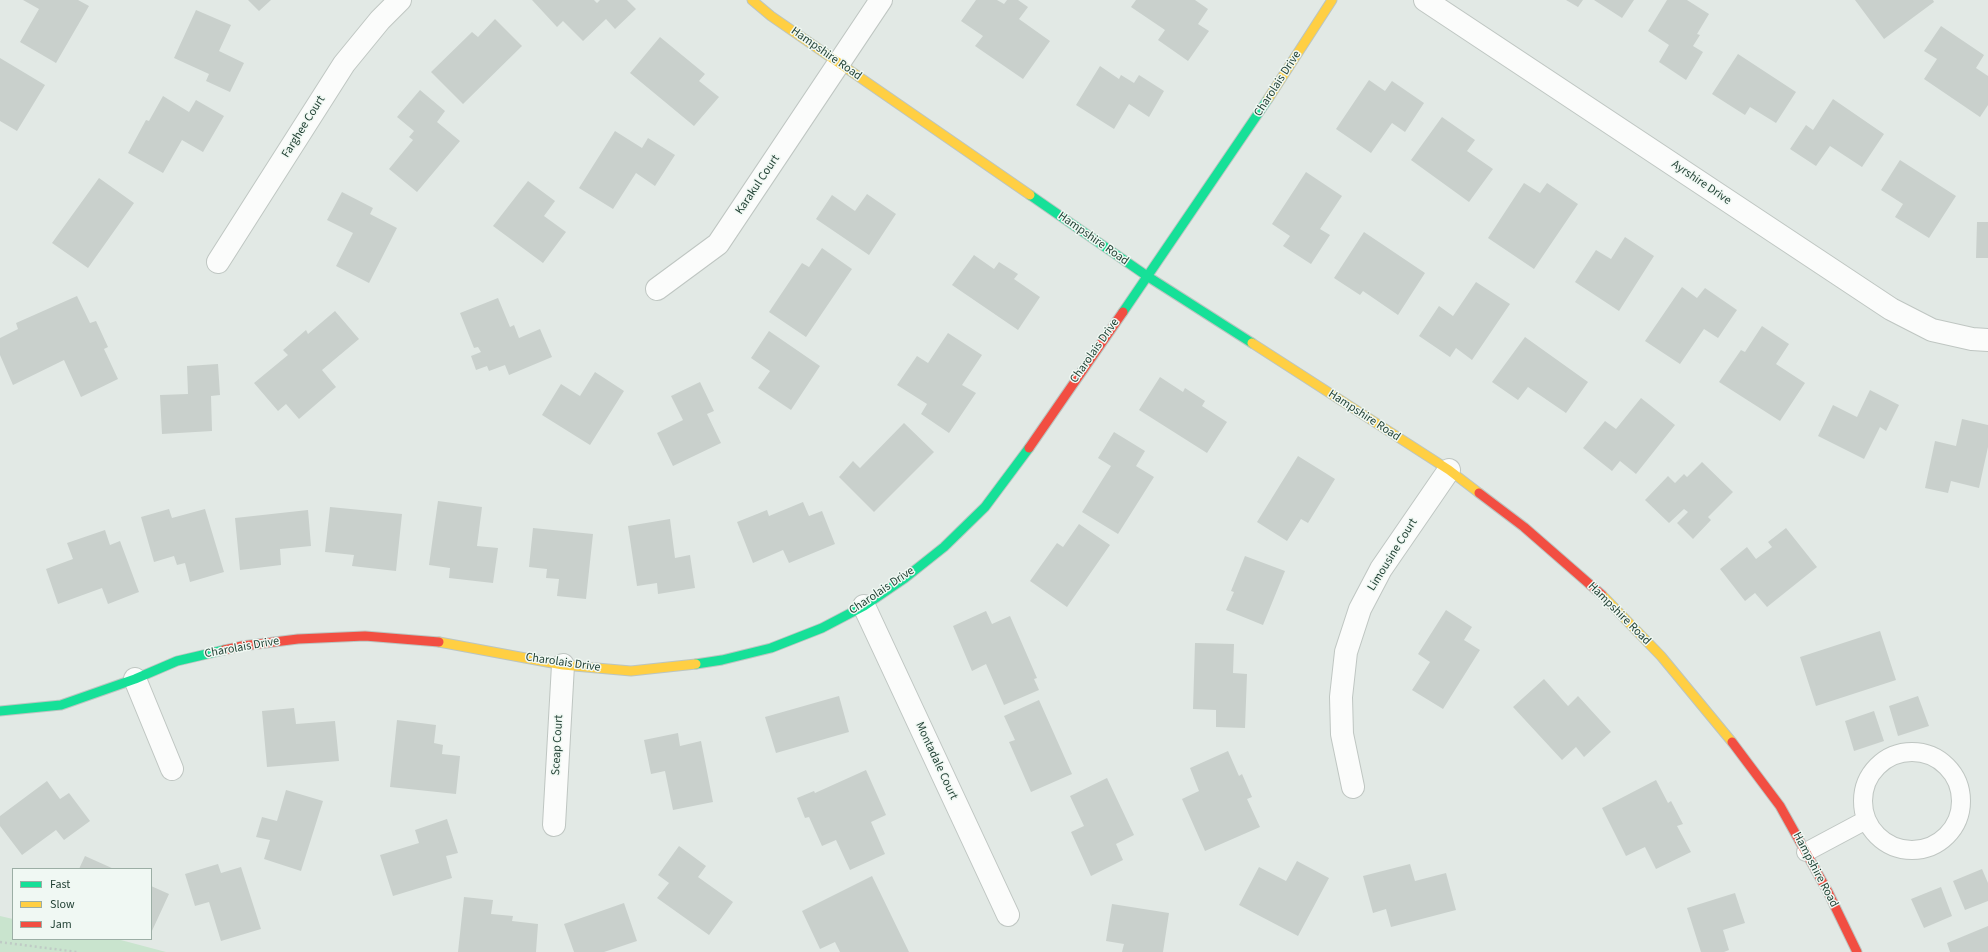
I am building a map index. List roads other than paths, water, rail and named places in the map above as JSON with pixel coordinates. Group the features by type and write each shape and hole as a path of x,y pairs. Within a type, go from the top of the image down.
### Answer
{"street":[{"name":"Farghee Court","path":"218,262 344,64 380,20 400,0"},
{"name":"Hampshire Road","path":"752,0 771,16 839,64 1147,276 1449,470 1524,527 1603,596 1661,656 1728,737 1780,806 1828,892 1857,952"},
{"name":"Karakul Court","path":"657,288 718,244 881,0"},
{"name":"Charolais Drive","path":"0,711 61,705 135,679 177,661 242,646 298,638 365,636 431,641 563,666 631,671 722,660 771,648 822,628 864,606 905,578 944,547 985,507 1023,457 1237,146 1332,0"},
{"name":"Ayrshire Drive","path":"1425,0 1891,309 1932,330 1972,339 1988,340"},
{"name":"Limousine Court","path":"1352,787 1342,734 1341,697 1346,652 1360,609 1381,569 1449,470"},
{"name":"Montadale Court","path":"864,606 1008,915"},
{"name":"Sceap Court","path":"554,825 563,666"},
{"path":"135,679 172,769"}],"lane":[{"path":"1914,751 1925,754 1945,764 1955,776 1961,792 1961,808 1956,823 1947,836 1934,846 1918,850 1902,850 1887,844 1874,833 1866,820 1862,804 1864,787 1872,772 1883,760 1898,753 1914,751"},
{"path":"1806,852 1866,820"}]}
